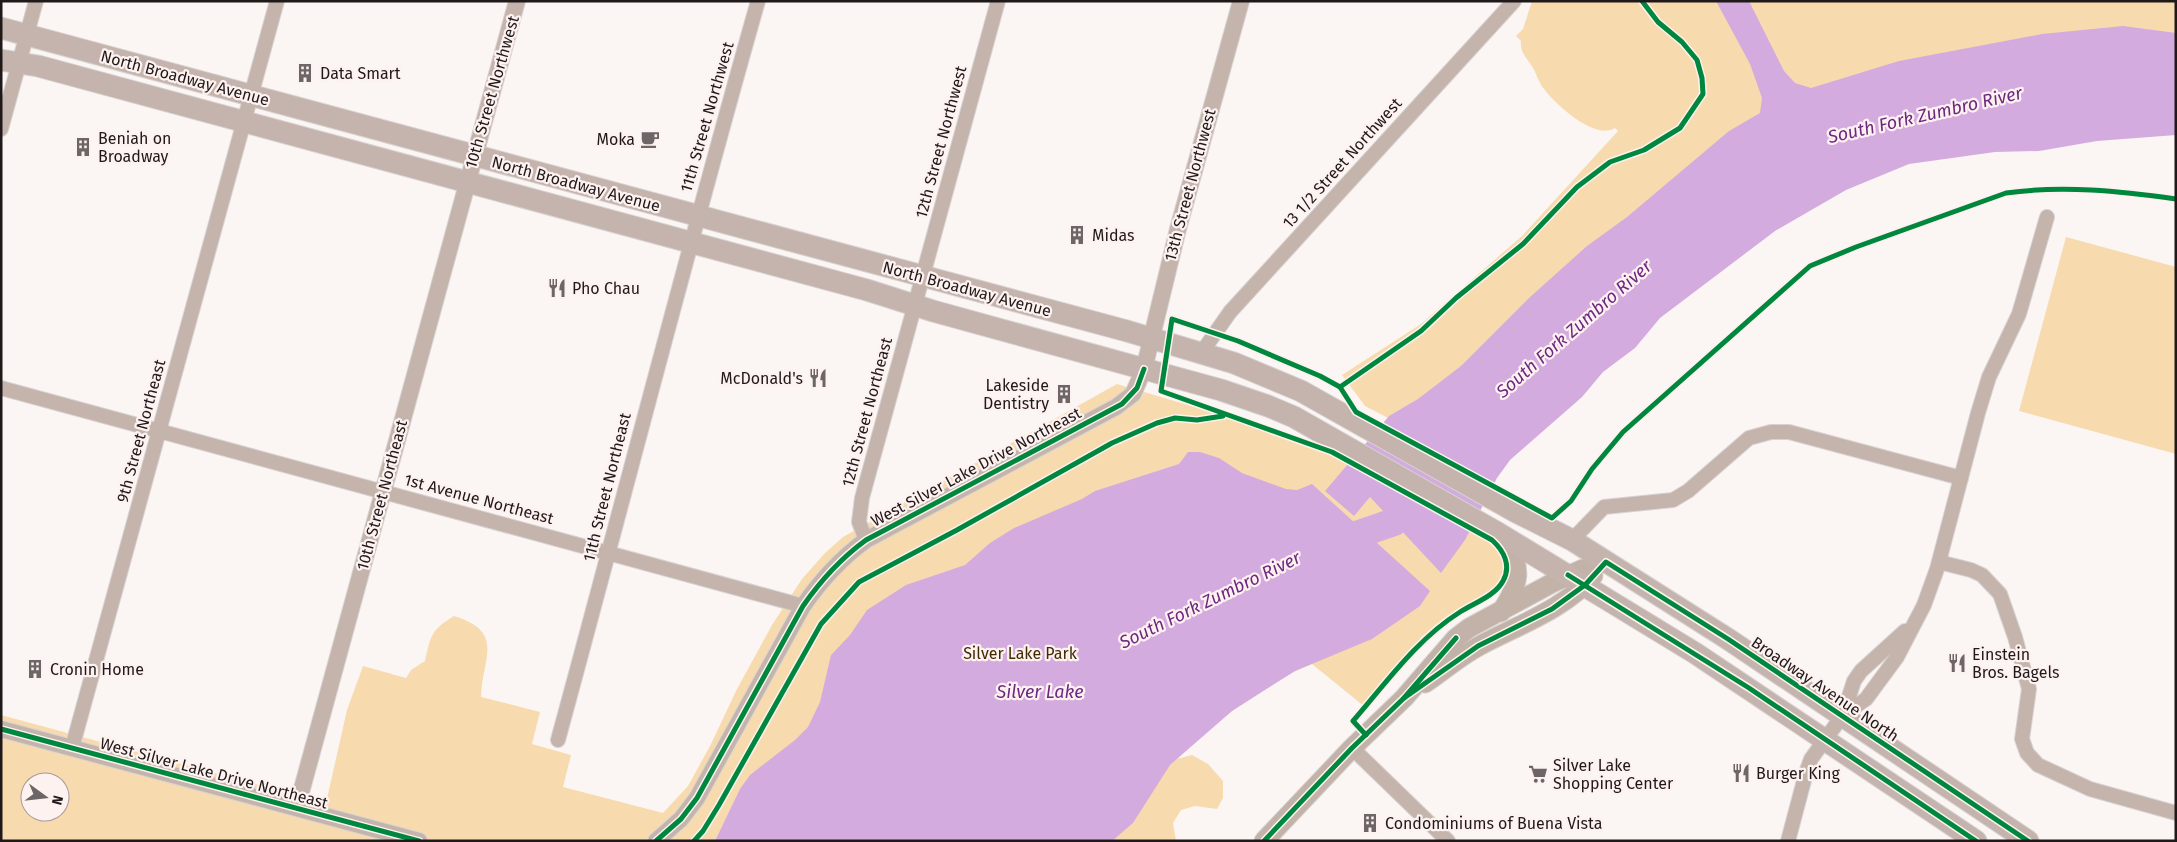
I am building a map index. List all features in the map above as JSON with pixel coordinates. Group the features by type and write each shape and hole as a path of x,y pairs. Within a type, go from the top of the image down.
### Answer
{"main road":[{"name":"North Broadway Avenue","path":"1,28 18,52 243,123 690,242 1151,338"},
{"name":"North Broadway Avenue","path":"18,52 251,95 697,216 1144,369"},
{"name":"Broadway Avenue North","path":"1151,338 1202,352 1277,380 1351,419 1516,512 1572,540 1843,715 2028,841"},
{"path":"1144,369 1221,390 1268,406 1338,441 1577,580 1695,653 1976,841"},
{"path":"1501,612 1511,596 1516,581 1517,561 1502,536"},
{"path":"1264,841 1352,748 1404,698 1456,638 1501,612 1577,580 1606,562"},
{"path":"1404,698 1478,646 1552,609 1577,580"}],"street":[{"path":"1,129 18,52 36,1"},
{"name":"9th Street Northeast","path":"72,748 277,1"},
{"name":"10th Street Northwest","path":"466,182 517,1"},
{"name":"11th Street Northwest","path":"690,242 758,1"},
{"name":"12th Street Northwest","path":"918,291 998,1"},
{"name":"13th Street Northwest","path":"1144,369 1178,229 1241,1"},
{"name":"13 1/2 Street Northwest","path":"1202,352 1237,305 1514,1"},
{"name":"10th Street Northeast","path":"297,807 466,182"},
{"path":"1843,715 1866,699 1896,656 1924,605 1939,562 1989,377 2019,314 2048,217"},
{"name":"11th Street Northeast","path":"558,740 690,242"},
{"name":"12th Street Northeast","path":"866,540 859,522 862,498 918,291"},
{"name":"West Silver Lake Drive Northeast","path":"656,841 680,819 697,798 803,606 832,568 866,540 1122,404 1137,388 1144,369"},
{"name":"1st Avenue Northeast","path":"1,388 803,606"},
{"path":"1572,540 1604,507 1673,500 1739,445 1757,434 1789,432 1961,478"},
{"path":"1939,562 1972,570 1982,575 2000,594 2015,637 2029,688 2022,739 2027,753 2038,765 2068,780 2090,788 2176,813"},
{"path":"1788,841 1806,772 1825,739 1843,715 1857,676 1902,635 1924,605"},
{"name":"West Silver Lake Drive Northeast","path":"1,729 420,841"},
{"path":"1352,748 1448,841"}],"green space":[{"path":"1532,1 2176,1 2176,91 1820,138 1452,451 1365,406 1342,375 1421,324 1522,236 1618,131 1615,128 1607,131 1587,126 1557,104 1542,87 1523,52 1521,41 1516,36 1523,29"},
{"path":"2066,237 2176,267 2176,454 2019,411"},
{"name":"Silver Lake Park","path":"1117,384 1225,416 1332,452 1492,540 1503,553 1507,569 1503,581 1495,591 1460,612 1433,632 1365,707 1312,664 1293,672 1257,693 1207,731 1177,759 1192,755 1208,764 1223,781 1223,798 1217,809 1195,806 1181,810 1173,823 1176,841 1,841 1,715 326,803 347,710 363,666 406,678 411,670 425,661 431,639 436,630 454,616 470,622 486,638 487,658 481,697 540,712 532,744 571,755 563,787 663,813 688,786 772,625 802,579 825,553 843,537"}],"water":[{"path":"1716,1 1749,1 1784,71 1795,83 1811,88 1899,61 2042,34 2123,26 2176,33 2176,135 2097,141 2039,151 1995,152 1909,164 1846,190 1775,231 1660,318 1635,348 1603,372 1582,397 1510,460 1497,478 1465,540 1441,573 1370,497 1354,516 1325,491 1389,416 1418,399 1461,366 1529,298 1587,246 1627,217 1729,131 1760,113 1762,98 1750,64"},
{"name":"Silver Lake","path":"1188,452 1200,452 1219,458 1242,473 1286,489 1297,490 1312,484 1430,591 1420,606 1372,639 1295,671 1232,711 1170,765 1133,823 1112,841 715,841 740,789 750,775 795,740 808,727 820,702 831,655 850,635 867,610 906,585 965,565 990,543 1014,528 1082,499 1095,491 1179,464"}],"waterway":[{"name":"South Fork Zumbro River","path":"1330,544 1394,522 1418,493"}],"cycle path":[{"path":"1340,387 1421,331 1456,298 1523,244 1577,187 1610,162 1644,150 1680,128 1703,94 1702,78 1697,60 1682,42 1658,22 1642,1"},
{"path":"1366,735 1353,721 1403,662 1430,635 1460,612 1495,591 1506,575 1507,569 1503,553 1492,540 1332,452 1161,391 1172,319 1238,341 1320,376 1340,387 1356,412 1552,518 1571,501 1592,469 1623,432 1810,266 1856,247 2006,193 2070,189 2176,199"},
{"path":"656,841 681,819 697,798 803,606 839,562 866,540 1122,404 1137,388 1144,369"},
{"path":"694,841 703,831 719,805 821,624 859,582 957,530 1112,443 1157,423 1175,418 1197,420 1223,416"},
{"path":"1404,698 1478,646 1552,609 1585,585 1606,562 1728,639 2028,841"},
{"path":"1568,575 1749,688 1976,841"},
{"path":"1264,841 1352,748 1404,698 1456,638"},
{"path":"1,729 419,841"}],"place":[{"name":"Data Smart","path":"305,73"},
{"name":"Moka","path":"650,139"},
{"name":"Beniah on Broadway","path":"83,147"},
{"name":"Midas","path":"1077,235"},
{"name":"Pho Chau","path":"557,288"},
{"name":"McDonald's","path":"818,378"},
{"name":"Lakeside Dentistry","path":"1064,394"},
{"name":"Einstein Bros. Bagels","path":"1957,663"},
{"name":"Cronin Home","path":"35,669"},
{"name":"Burger King","path":"1741,773"},
{"name":"Silver Lake Shopping Center","path":"1538,774"},
{"name":"Condominiums of Buena Vista","path":"1370,823"}]}
